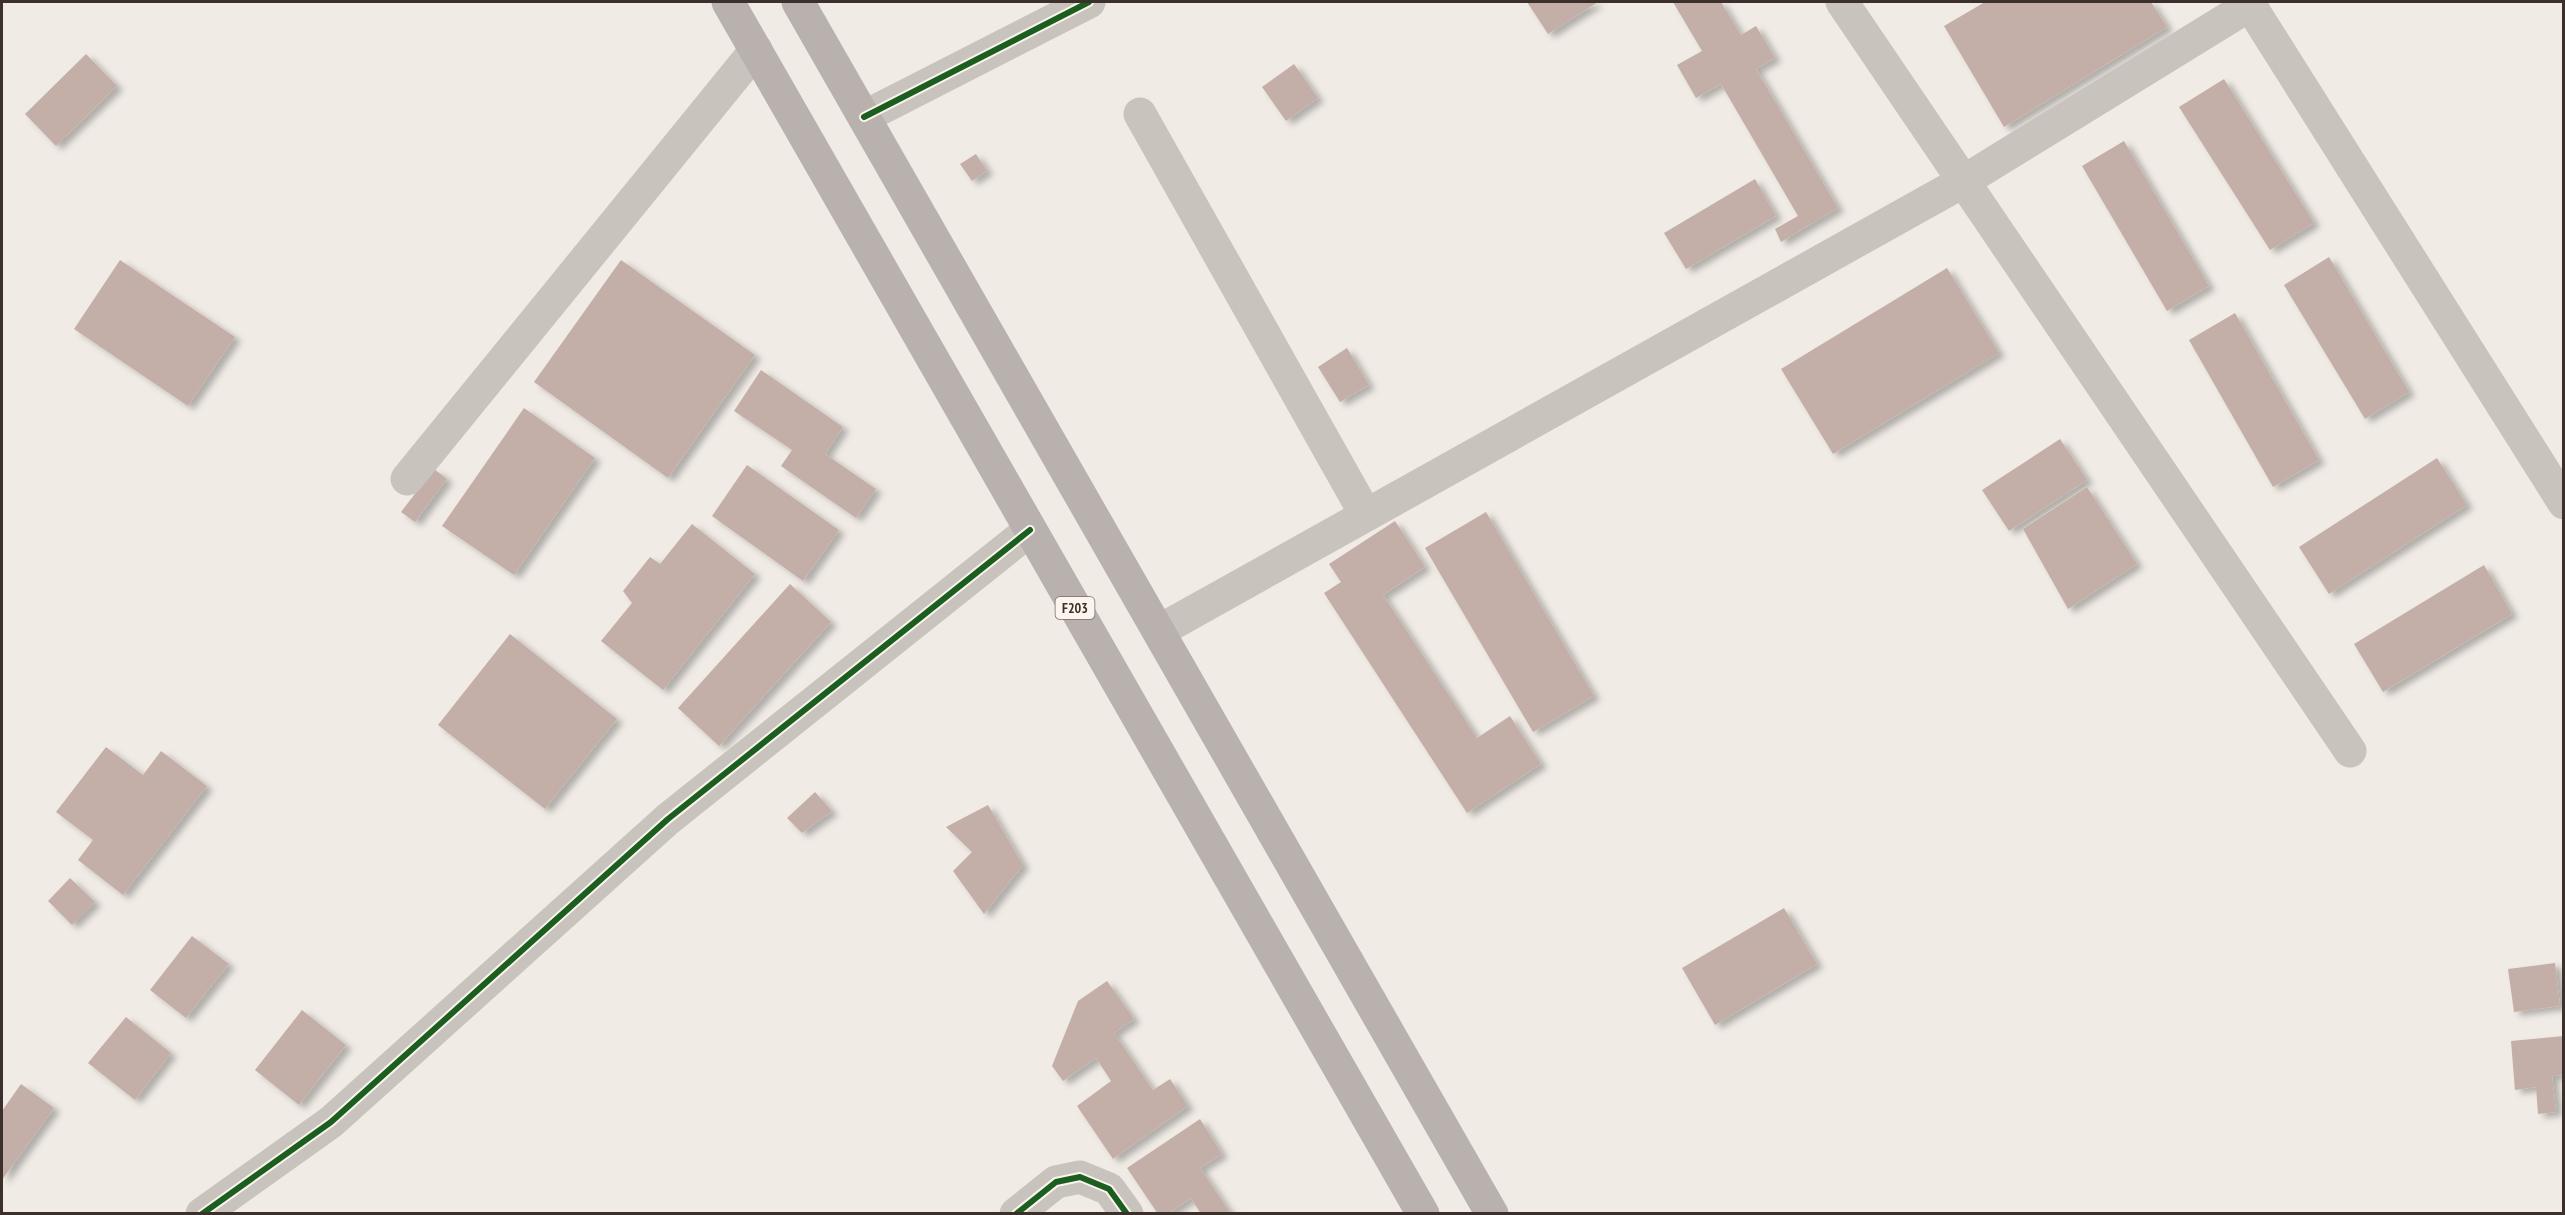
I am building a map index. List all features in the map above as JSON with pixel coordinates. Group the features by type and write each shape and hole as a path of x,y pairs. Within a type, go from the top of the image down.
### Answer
{"main road":[{"name":"F203","path":"729,2 1417,1212"},
{"path":"798,2 1492,1214"}],"street":[{"path":"864,117 1089,2"},
{"path":"1842,2 2350,751"},
{"path":"1159,631 1964,181 2249,3 2564,503"},
{"path":"408,479 756,50"},
{"path":"1140,114 1366,515"},
{"path":"202,1214 331,1122 668,819 1030,530"},
{"path":"1016,1214 1056,1182 1080,1177 1110,1189 1127,1214"}],"building":[{"path":"1527,2 1598,2 1548,34"},
{"path":"1673,2 1721,2 1741,35 1756,26 1775,58 1756,69 1838,208 1781,242 1775,229 1798,216 1721,84 1696,98 1677,65 1702,51"},
{"path":"1985,2 2151,2 2167,27 2004,127 1944,26"},
{"path":"86,54 117,86 56,146 25,114"},
{"path":"1294,64 1318,98 1286,121 1262,87"},
{"path":"2224,79 2314,223 2270,250 2179,107"},
{"path":"2124,141 2209,286 2167,311 2082,166"},
{"path":"976,154 987,171 972,181 960,164"},
{"path":"1755,179 1776,216 1686,269 1664,233"},
{"path":"2329,257 2409,392 2365,419 2284,285"},
{"path":"120,260 235,337 188,406 74,329"},
{"path":"621,260 755,355 668,478 534,382"},
{"path":"1947,268 1999,353 1833,454 1781,369"},
{"path":"2235,313 2319,460 2273,487 2189,340"},
{"path":"1347,348 1369,385 1340,402 1318,367"},
{"path":"761,370 843,427 825,454 876,489 856,518 781,466 792,450 734,411"},
{"path":"524,408 595,458 514,575 442,526"},
{"path":"2060,439 2087,480 2009,531 1982,490"},
{"path":"2437,458 2467,505 2329,594 2299,547"},
{"path":"747,465 839,530 803,581 712,516"},
{"path":"434,469 447,479 415,522 401,512"},
{"path":"2087,487 2137,564 2068,609 2023,529"},
{"path":"1486,512 1594,696 1533,732 1425,548"},
{"path":"1395,521 1425,567 1383,595 1477,738 1510,716 1541,764 1467,813 1324,593 1341,582 1329,564"},
{"path":"692,524 755,574 663,690 601,641 632,603 623,591 650,557 660,564"},
{"path":"2484,565 2512,614 2383,692 2354,644"},
{"path":"790,584 831,622 719,746 678,708"},
{"path":"510,634 617,719 545,809 438,725"},
{"path":"106,747 143,775 161,751 207,786 123,895 78,860 93,840 56,812"},
{"path":"815,792 832,811 802,833 787,818"},
{"path":"988,805 1023,865 984,914 953,871 972,852 946,827"},
{"path":"70,878 95,902 72,925 48,901"},
{"path":"1784,908 1817,964 1715,1025 1682,968"},
{"path":"192,936 229,964 186,1018 150,990"},
{"path":"2555,963 2560,1006 2514,1012 2508,969"},
{"path":"1107,981 1134,1019 1114,1033 1153,1090 1170,1079 1188,1106 1113,1159 1077,1106 1111,1081 1096,1058 1063,1081 1052,1066 1078,1001"},
{"path":"302,1010 346,1045 299,1105 255,1070"},
{"path":"126,1017 171,1053 135,1100 88,1063"},
{"path":"2564,1036 2564,1075 2552,1076 2556,1112 2538,1114 2536,1087 2515,1090 2511,1041"},
{"path":"21,1084 54,1108 2,1180 2,1111"},
{"path":"1200,1119 1222,1154 1200,1168 1231,1214 1201,1214 1191,1198 1168,1214 1158,1214 1127,1168"}],"cycle path":[{"path":"864,117 1089,2"},
{"path":"202,1214 331,1122 668,819 1030,530"},
{"path":"1016,1214 1056,1182 1080,1177 1109,1189 1127,1214"}]}
